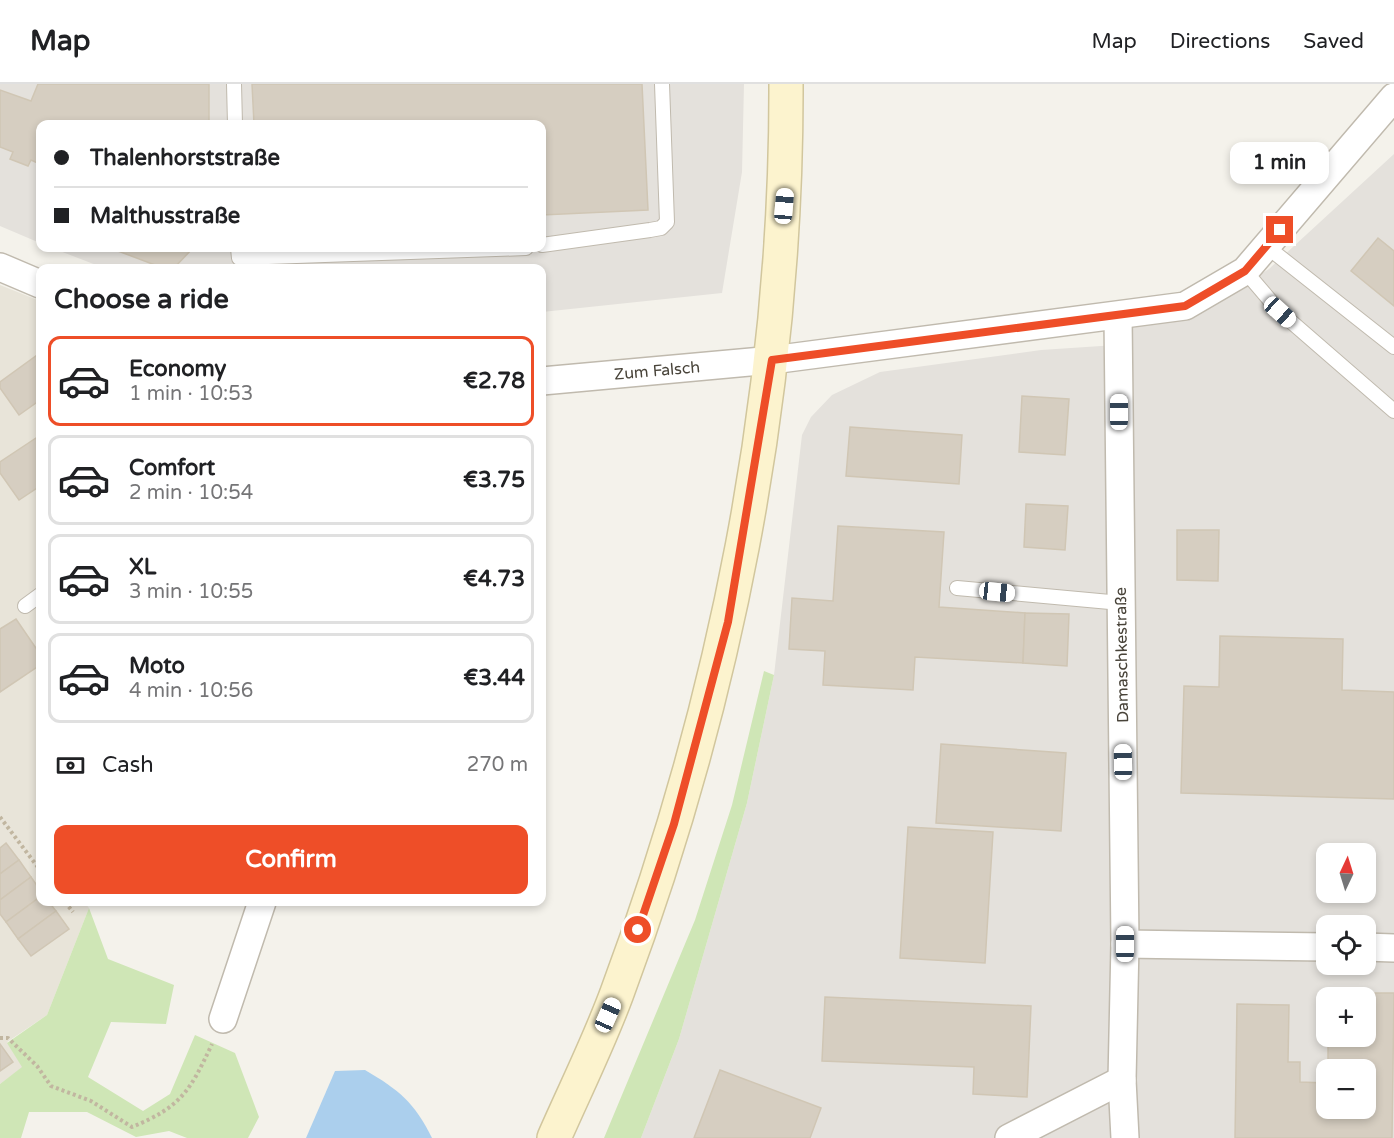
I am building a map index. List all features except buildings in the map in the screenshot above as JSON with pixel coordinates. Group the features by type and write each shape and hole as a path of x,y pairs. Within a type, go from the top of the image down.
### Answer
{"main road":[{"path":"554,1138 617,994 674,824 728,622 772,360 786,181 786,84"}],"street":[{"name":"Zum Falsch","path":"546,381 772,360 1185,306 1245,271 1394,97"},
{"path":"0,267 36,282"},
{"name":"Damaschkestraße","path":"1118,316 1125,944 1122,1080 1125,1138"},
{"path":"224,1018 261,906"},
{"path":"1125,944 1316,947"},
{"path":"1376,947 1394,948"},
{"path":"1009,1138 1122,1080"}],"lane":[{"path":"234,84 235,120"},
{"path":"546,244 661,228 667,222 662,84"},
{"path":"1266,246 1394,347"},
{"path":"238,258 411,252"},
{"path":"1245,271 1280,312 1394,411"},
{"path":"957,588 1121,603"},
{"path":"26,606 36,598"}],"path":[{"path":"0,818 36,865"},
{"path":"68,906 73,912"},
{"path":"0,1038 8,1038 37,1066 51,1086 91,1101 132,1127 162,1114 184,1094 199,1071 224,1018"}],"shaded area":[{"path":"0,84 744,84 742,172 722,293 546,312 546,264 94,264 62,252 546,252 546,120 36,120 36,241 0,226"},
{"path":"1394,154 1394,1138 641,1138 679,1039 747,803 774,675 802,435 811,417 832,395 880,372 1041,350 1131,344 1132,326 1192,318 1269,269"},
{"path":"0,285 36,299 36,906 87,906 89,908 47,1015 7,1042 23,1067 0,1084"}],"green space":[{"path":"764,671 774,675 747,803 679,1039 641,1138 604,1138 695,920 732,805"},
{"path":"89,908 108,959 174,985 166,1024 111,1022 88,1077 143,1111 170,1094 195,1035 235,1053 259,1117 248,1138 187,1138 169,1131 136,1137 87,1112 29,1112 21,1138 0,1138 0,1084 22,1067 7,1043 47,1015"}],"water":[{"path":"365,1070 387,1084 412,1106 432,1138 306,1138 335,1071"}],"route":[{"path":"638,930 674,824 728,622 772,360 1185,306 1245,271 1280,230"}]}
